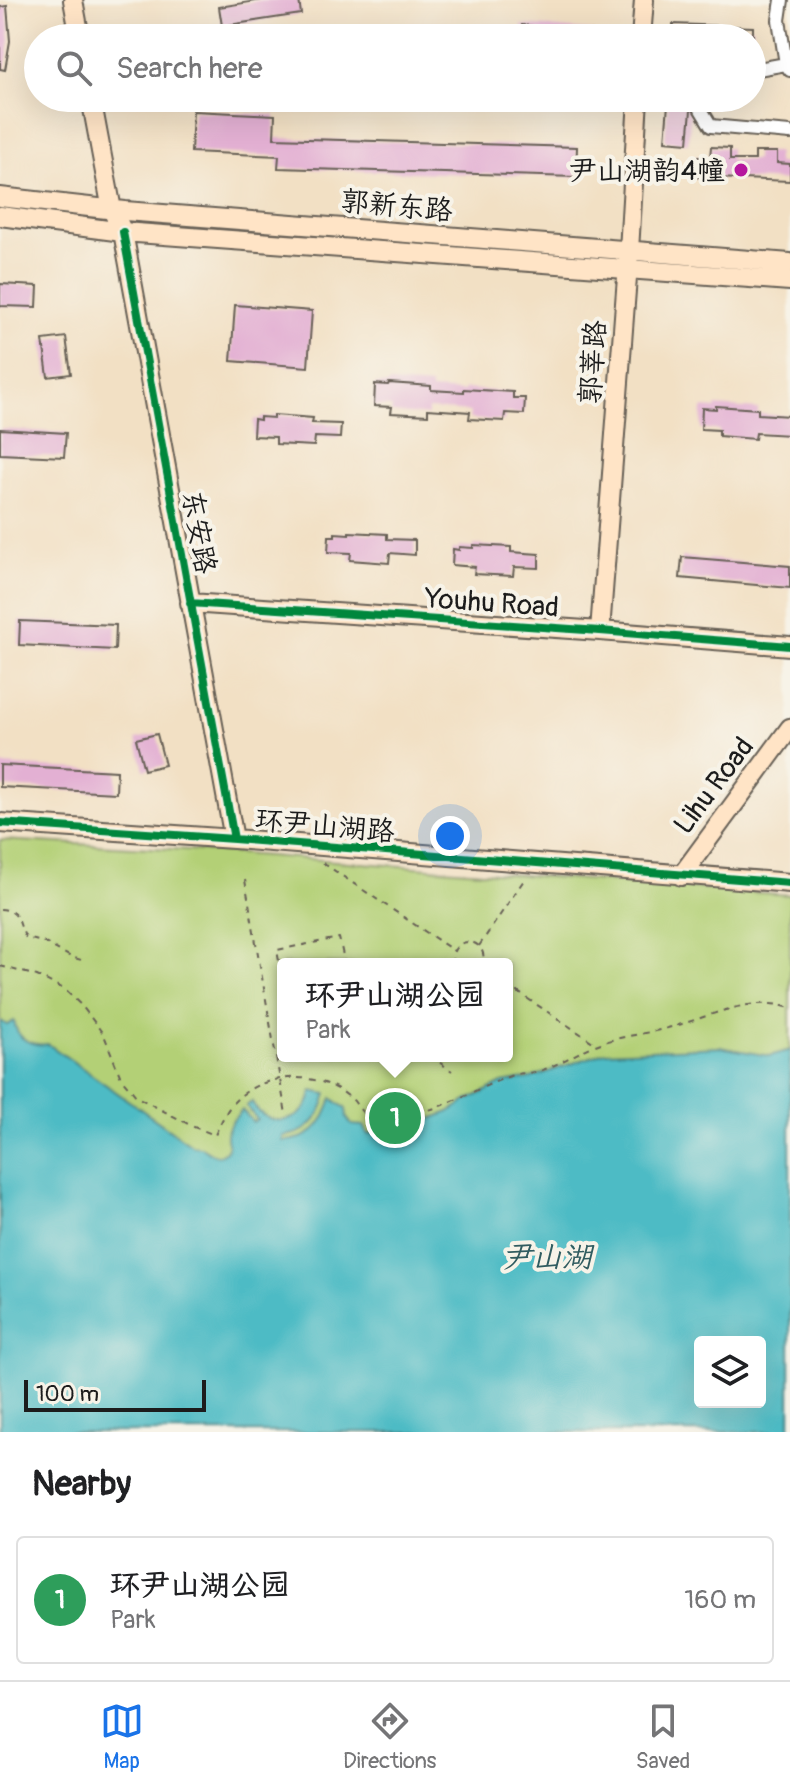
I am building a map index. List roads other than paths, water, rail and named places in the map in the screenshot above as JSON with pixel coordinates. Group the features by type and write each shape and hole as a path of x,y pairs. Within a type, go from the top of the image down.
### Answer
{"street":[{"path":"73,0 77,24"},
{"path":"86,0 90,24"},
{"path":"642,24 644,0"},
{"path":"766,69 788,67 779,20 782,0"},
{"name":"东安路","path":"94,112 119,211 234,839"},
{"name":"东安路","path":"106,112 119,211"},
{"name":"郭莘路","path":"600,631 637,112"},
{"path":"702,112 711,126 790,133"},
{"name":"郭新东路","path":"0,197 628,260 790,281"},
{"name":"郭新东路","path":"0,216 123,232 628,260 790,263"},
{"name":"Youhu Road","path":"190,603 790,646"},
{"name":"Lihu Road","path":"681,876 790,728"},
{"name":"环尹山湖路","path":"0,823 790,883"}],"water":[{"name":"尹山湖","path":"0,1021 7,1025 14,1021 18,1033 26,1040 48,1044 193,1146 217,1155 227,1150 228,1129 242,1110 253,1122 257,1119 246,1106 252,1102 267,1117 286,1120 303,1110 312,1091 327,1094 321,1110 306,1128 283,1136 283,1141 301,1138 315,1129 332,1098 346,1109 352,1125 364,1126 368,1134 428,1120 502,1083 531,1078 605,1052 720,1047 770,1056 790,1050 790,1432 0,1432"}],"place":[{"name":"尹山湖韵4幢","path":"741,170"},
{"name":"环尹山湖公园","path":"395,1118"}]}
